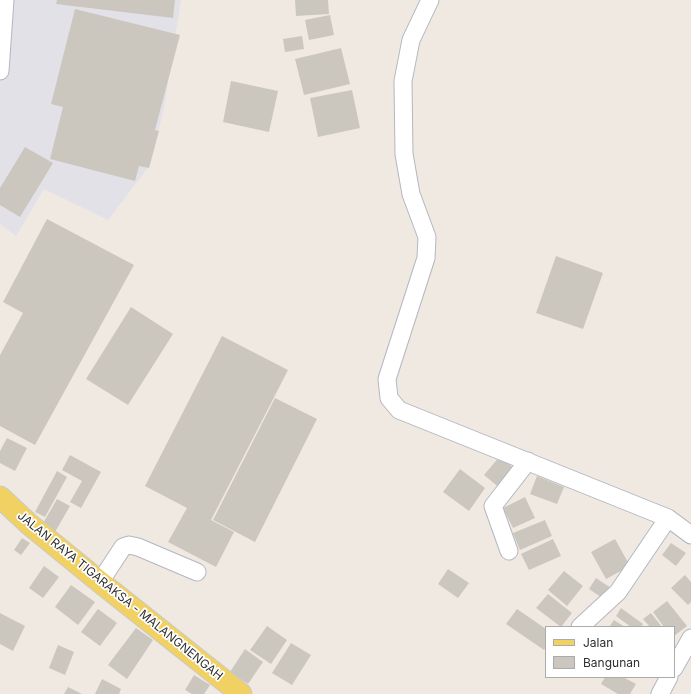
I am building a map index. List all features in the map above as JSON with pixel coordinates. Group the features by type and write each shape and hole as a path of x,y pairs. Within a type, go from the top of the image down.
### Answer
{"main road":[{"name":"JALAN RAYA TIGARAKSA - MALANGNENGAH","path":"0,497 29,524 241,694"}],"street":[{"path":"0,71 6,0"},
{"path":"430,0 412,40 402,82 404,154 411,194 427,237 426,258 388,374 389,398 399,410 668,518 691,535"},
{"path":"508,551 493,506 528,461"},
{"path":"581,626 618,592 668,518"},
{"path":"100,582 123,547 129,545 138,547 197,572"},
{"path":"675,666 691,638"},
{"path":"660,694 668,678"}],"shaded area":[{"path":"0,0 181,0 164,108 150,165 108,220 44,189 16,236 0,224"}],"building":[{"path":"57,0 175,0 173,18 56,4"},
{"path":"295,0 328,0 329,14 296,16"},
{"path":"75,9 180,35 155,130 159,131 149,168 139,166 135,181 50,159 63,107 51,104"},
{"path":"330,15 334,35 309,40 305,20"},
{"path":"302,36 304,49 285,52 283,39"},
{"path":"341,48 350,84 304,95 295,59"},
{"path":"231,81 278,91 269,132 223,122"},
{"path":"352,90 360,128 318,137 310,98"},
{"path":"25,147 53,163 20,217 0,205 0,188"},
{"path":"47,219 134,265 35,445 0,426 0,355 23,313 3,302"},
{"path":"556,256 603,273 583,329 536,313"},
{"path":"131,307 173,334 128,405 86,379"},
{"path":"222,336 288,370 211,520 234,532 216,567 168,542 187,508 145,486"},
{"path":"275,398 317,419 255,542 213,520"},
{"path":"7,438 27,448 15,471 0,463 0,451"},
{"path":"70,455 101,472 81,508 70,502 82,481 62,470"},
{"path":"500,456 517,471 501,489 484,475"},
{"path":"460,469 485,488 469,511 443,492"},
{"path":"57,471 67,477 45,517 35,512"},
{"path":"537,476 564,487 557,504 530,494"},
{"path":"525,497 535,518 513,528 503,508"},
{"path":"57,499 70,506 55,532 42,525"},
{"path":"545,520 552,536 520,550 513,533"},
{"path":"22,538 30,543 21,555 14,550"},
{"path":"553,539 561,556 529,570 521,554"},
{"path":"615,539 630,566 606,579 591,552"},
{"path":"671,543 686,553 676,566 662,555"},
{"path":"44,566 59,577 43,598 29,588"},
{"path":"448,569 469,583 458,598 438,584"},
{"path":"564,571 583,586 567,606 548,590"},
{"path":"685,575 691,582 691,602 688,605 671,588"},
{"path":"596,578 611,588 604,599 589,589"},
{"path":"71,585 95,602 78,625 55,607"},
{"path":"548,594 572,613 562,626 560,626 536,608"},
{"path":"667,601 687,626 675,635 675,626 663,626 653,612"},
{"path":"621,608 643,624 642,626 630,626 616,616"},
{"path":"98,609 117,623 100,646 81,632"},
{"path":"517,609 545,628 545,648 544,650 506,624"},
{"path":"0,613 25,626 13,651 0,644"},
{"path":"651,613 661,626 649,626 643,619"},
{"path":"614,620 623,626 610,626"},
{"path":"267,626 287,640 271,664 250,650"},
{"path":"136,628 153,640 127,679 108,665"},
{"path":"291,643 311,655 292,685 272,673"},
{"path":"58,645 74,652 65,675 49,668"},
{"path":"245,649 263,662 248,684 230,672"},
{"path":"194,675 210,685 204,694 192,694 185,690"},
{"path":"604,678 625,678 636,684 630,694 618,694 601,684"},
{"path":"102,679 121,689 119,694 95,694"},
{"path":"68,687 82,694 64,694"}]}
